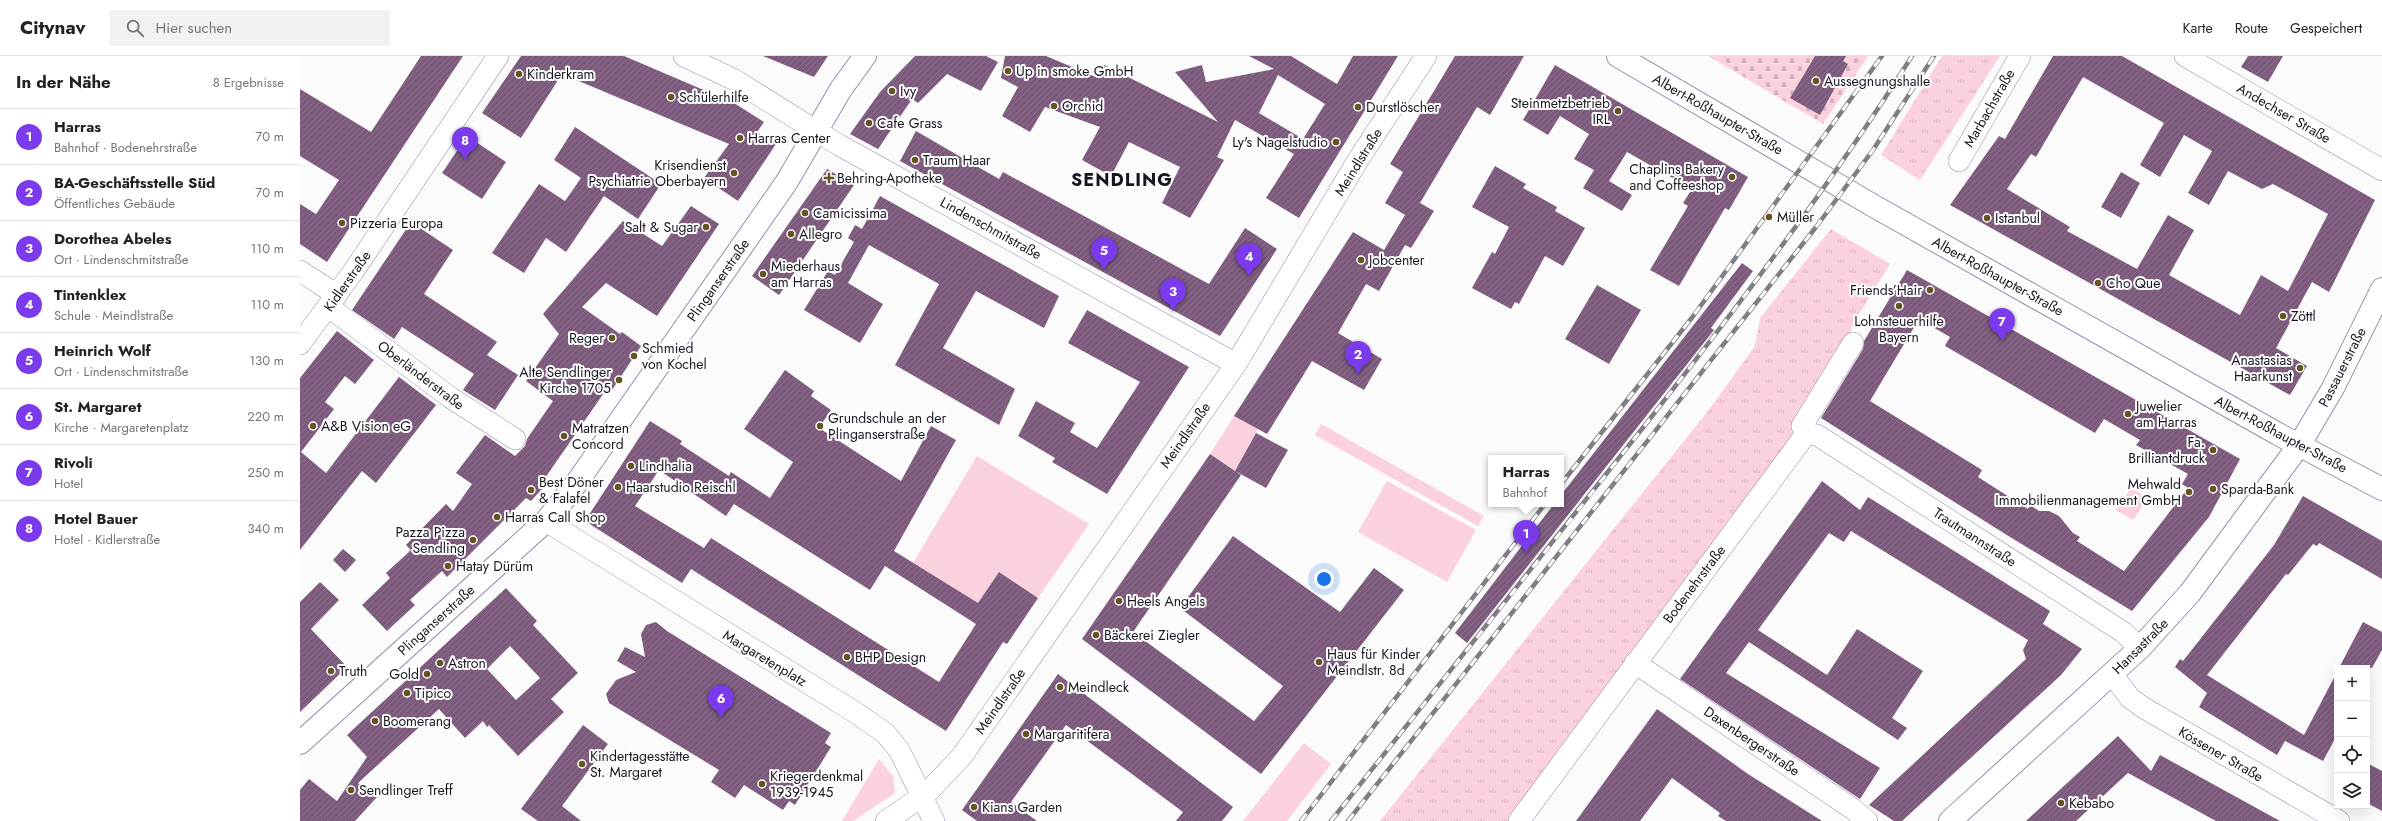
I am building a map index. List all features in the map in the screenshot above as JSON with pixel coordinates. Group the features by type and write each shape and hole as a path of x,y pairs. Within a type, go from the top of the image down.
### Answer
{"main road":[{"name":"Plinganserstraße","path":"300,743 546,520 573,488 786,182 850,74 865,56"},
{"name":"Albert-Roßhaupter-Straße","path":"1618,56 1872,205 2278,434 2300,444 2382,489"},
{"name":"Passauerstraße","path":"2300,444 2333,388 2382,289"},
{"name":"Hansastraße","path":"1950,821 2140,648 2190,593 2218,557 2276,474 2300,444"}],"street":[{"name":"Kidlerstraße","path":"300,344 333,301 498,56"},
{"name":"Lindenschmitstraße","path":"684,56 739,82 839,145 1236,364"},
{"name":"Meindlstraße","path":"921,798 962,756 1236,364 1358,160 1426,56"},
{"name":"Marbachstraße","path":"1959,161 2020,56"},
{"name":"Andechser Straße","path":"2185,56 2382,170"},
{"name":"Oberländerstraße","path":"300,271 333,301 451,398 515,439"},
{"path":"1806,434 1802,426 1853,343"},
{"name":"Trautmannstraße","path":"1806,434 1817,435 2123,632 2140,648"},
{"name":"Bodenehrstraße","path":"1519,821 1806,434"},
{"name":"Margaretenplatz","path":"546,520 885,733 898,750 934,821"},
{"name":"Daxenbergerstraße","path":"1636,663 1853,809 1867,821"},
{"name":"Kössener Straße","path":"2112,674 2130,698 2144,708 2340,821"},
{"path":"886,821 921,798"}],"green space":[{"path":"1708,56 1868,56 1823,124"},
{"path":"1942,56 2000,56 1920,180 1881,155"},
{"path":"1831,229 1890,264 1852,326 1848,341 1787,444 1514,821 1380,821 1708,411 1755,346 1760,318"},
{"path":"1234,416 1258,429 1235,471 1210,454"},
{"path":"1321,424 1484,516 1478,526 1315,435"},
{"path":"977,456 1089,524 1038,598 999,572 968,618 960,592 913,563"},
{"path":"1387,481 1476,530 1447,582 1358,532"},
{"path":"2131,488 2148,498 2133,520 2116,510"},
{"path":"1304,743 1331,764 1287,821 1243,821"},
{"path":"879,759 893,776 895,793 853,821 842,821"}],"building":[{"path":"421,56 463,56 327,262 300,244 300,204 316,214 339,180 300,156 300,89 371,132"},
{"path":"521,56 624,56 734,103 764,122 757,132 776,144 738,201 704,178 729,144 562,74 521,138 482,113"},
{"path":"763,56 828,56 814,77"},
{"path":"915,56 986,56 998,62 981,91 947,74 918,103 912,99 878,149 850,134 880,92"},
{"path":"1005,56 1046,56 1098,78 1104,65 1218,122 1175,72 1202,65 1206,82 1274,69 1249,56 1291,56 1337,84 1353,56 1398,56 1299,218 1266,198 1294,154 1235,120 1217,157 1224,160 1190,218 1162,203 1180,167 1129,142 1111,176 1082,160 1100,127 1045,107 1030,132 1002,116 1018,87 1001,78","holes":["1278,75 1325,104 1303,139 1259,113"]},
{"path":"1455,56 1524,56 1490,115 1477,107 1420,203 1434,211 1411,248 1405,245 1379,291 1366,284 1338,333 1382,359 1364,390 1312,361 1267,434 1234,416 1353,232 1384,250 1405,215 1385,203 1403,172 1390,164"},
{"name":"Aussegnungshalle","path":"1815,56 1846,56 1843,61 1848,64 1820,115 1790,98"},
{"path":"2053,56 2122,56 2375,200 2329,292 2312,282 2276,348 2307,366 2290,395 1950,205 1999,136 2005,139","holes":["2083,77 2164,123 2140,165 2160,177 2184,135 2212,151 2188,193 2209,205 2228,171 2262,189 2273,184 2328,214 2288,291 2261,275 2240,315 2169,275 2194,230 2168,215 2137,269 2067,231 2070,227 2007,189 2031,154 2036,157"]},
{"path":"2248,56 2283,56 2268,82 2241,67"},
{"path":"1555,65 1748,177 1729,210 1725,208 1679,286 1650,270 1688,206 1683,203 1692,189 1627,152 1609,181 1632,195 1622,211 1583,188 1594,170 1574,159 1589,134 1560,116 1548,135 1523,120"},
{"path":"575,127 661,184 638,219 604,196 566,252 546,238 524,273 492,253 539,184 565,201 581,178 554,160"},
{"path":"916,131 999,179 1003,172 1209,284 1245,228 1277,249 1220,336 900,161"},
{"path":"467,136 506,162 482,199 442,173"},
{"path":"1495,166 1526,184 1523,188 1557,207 1555,211 1585,228 1563,266 1545,256 1519,304 1515,302 1511,309 1472,288 1492,252 1495,254 1509,227 1472,207"},
{"path":"827,169 854,185 779,295 752,276"},
{"path":"2121,172 2140,183 2121,218 2101,207"},
{"path":"880,196 1059,296 1044,328 976,291 943,348 1015,389 999,425 895,365 939,284 869,245 848,283 883,304 860,343 804,310 828,271 835,275 854,242 848,238 855,225 862,229"},
{"path":"691,206 719,224 657,316 606,283 582,307 620,334 622,332 641,346 612,390 608,387 545,478 549,481 531,501 526,498 447,577 442,571 410,600 415,605 387,631 362,605 390,578 386,573 411,550 406,545 446,504 453,511 472,484 456,473 485,435 515,456 525,446 527,439 553,401 526,381 559,334 543,314 623,221 662,246"},
{"path":"411,222 453,250 424,294 497,342 487,355 518,375 495,410 463,390 474,374 402,327 394,339 352,310"},
{"path":"1742,263 1753,271 1711,328 1714,330 1467,643 1455,633 1552,507 1564,507 1564,491"},
{"path":"1907,270 2240,459 2209,517 2132,611 2010,537 1821,418 1863,349 1864,341","holes":["1919,319 1950,337 1945,346 2095,433 2104,419 2140,440 2136,445 2188,474 2182,484 2188,488 2124,571 2077,541 2080,537 2073,533 2059,516 2049,511 2039,511 2030,505 2028,509 1978,477 1982,470 1870,401"]},
{"path":"1597,285 1641,310 1609,364 1565,339"},
{"path":"1087,310 1189,367 1107,494 1052,462 1055,458 1018,436 1036,401 1075,423 1070,432 1097,448 1140,382 1068,343"},
{"path":"337,331 374,360 355,384 345,376 325,402 334,409 301,452 326,473 399,377 436,405 376,483 362,471 300,550 300,378"},
{"path":"785,370 814,391 811,396 831,410 819,428 901,481 931,426 956,440 894,551 978,603 999,572 1038,598 1007,644 1003,642 946,731 691,569 682,583 585,521 650,421 682,441 680,444 729,476 731,472 770,498 793,462 744,429","holes":["659,470 726,516 734,504 870,590 885,566 976,624 939,682 711,538 704,548 635,506"]},
{"path":"1256,433 1288,450 1266,488 1235,471"},
{"path":"1210,454 1241,475 1133,632 1254,721 1283,686 1180,608 1233,536 1340,612 1374,568 1404,590 1261,774 1082,639"},
{"path":"1822,481 1860,510 1868,497 2050,611 2043,624 2082,649 2061,675 1902,821 1894,821 1869,805 2026,659 2023,650 2028,640 1851,531 1844,542 1829,533 1758,630 1827,675 1857,629 1923,671 1892,718 1907,728 1898,740 1749,642 1726,673 1880,768 1860,799 1680,679"},
{"path":"2303,496 2382,541 2382,579 2319,543 2317,546 2313,544 2288,575 2286,574 2207,675 2304,735 2334,678 2334,741 2323,761 2285,741 2277,755 2199,707 2207,693 2175,667 2180,659 2183,661 2274,545"},
{"path":"343,549 356,560 345,572 333,560"},
{"path":"320,582 339,600 311,629 347,667 300,712 300,602"},
{"path":"506,588 537,621 533,625 578,673 551,699 564,712 518,756 489,725 487,727 483,721 465,738 439,709 358,783 377,797 355,821 300,821 300,790 309,779 337,801 367,757 347,735","holes":["510,646 540,678 516,700 487,669"]},
{"path":"656,622 667,631 831,733 825,743 831,747 795,805 789,801 783,810 744,785 735,798 711,782 719,770 609,703 606,694 616,680 636,672 617,661 625,647 645,657 641,634 646,625"},
{"path":"2363,622 2382,632 2382,650 2372,668 2370,668 2370,665 2341,665"},
{"path":"1058,674 1233,807 1222,821 1176,821 1183,812 1066,725 1011,802 1037,821 977,821 962,810"},
{"path":"1657,709 1748,774 1822,821 1726,821 1718,816 1720,813 1672,778 1640,821 1576,821"},
{"path":"583,725 608,744 562,806 581,821 538,821 521,809"},
{"path":"2118,736 2151,771 2160,755 2280,821 2216,821 2128,773 2076,821 2026,821"},
{"path":"2370,765 2382,771 2382,811 2370,805"}],"railway":[{"path":"1564,480 1694,315 1882,56"},
{"path":"1331,821 1610,470 1718,331 1818,196 1882,103 1912,56"},
{"path":"1348,821 1816,227 1873,150 1934,56"},
{"path":"1301,821 1543,507"}],"place":[{"name":"Up in smoke GmbH","path":"1008,71"},
{"name":"Kinderkram","path":"519,74"},
{"name":"Aussegnungshalle","path":"1816,81"},
{"name":"Ivy","path":"892,91"},
{"name":"Schülerhilfe","path":"671,97"},
{"name":"Orchid","path":"1054,106"},
{"name":"Durstlöscher","path":"1358,107"},
{"name":"Steinmetzbetrieb IRL","path":"1618,111"},
{"name":"Cafe Grass","path":"869,123"},
{"name":"Harras Center","path":"740,138"},
{"name":"Ly's Nagelstudio","path":"1336,142"},
{"name":"Hotel Bauer","path":"465,160"},
{"name":"Traum Haar","path":"915,160"},
{"name":"Krisendienst Psychiatrie Oberbayern","path":"734,173"},
{"name":"Chaplins Bakery and Coffeeshop","path":"1732,177"},
{"name":"Behring-Apotheke","path":"829,178"},
{"name":"Camicissima","path":"805,213"},
{"name":"Müller","path":"1769,217"},
{"name":"Istanbul","path":"1987,218"},
{"name":"Pizzeria Europa","path":"342,223"},
{"name":"Salt & Sugar","path":"706,227"},
{"name":"Allegro","path":"791,234"},
{"name":"Jobcenter","path":"1361,260"},
{"name":"Heinrich Wolf","path":"1104,270"},
{"name":"Miederhaus am Harras","path":"763,274"},
{"name":"Tintenklex","path":"1249,276"},
{"name":"Cho Que","path":"2098,283"},
{"name":"Friends’Hair","path":"1930,290"},
{"name":"Lohnsteuerhilfe Bayern","path":"1899,306"},
{"name":"Dorothea Abeles","path":"1173,311"},
{"name":"Zöttl","path":"2283,316"},
{"name":"Reger","path":"612,338"},
{"name":"Rivoli","path":"2002,341"},
{"name":"Schmied von Kochel","path":"634,356"},
{"name":"Anastasias Haarkunst","path":"2300,368"},
{"name":"BA-Geschäftsstelle Süd","path":"1358,374"},
{"name":"Alte Sendlinger Kirche 1705","path":"619,380"},
{"name":"Juwelier am Harras","path":"2128,414"},
{"name":"A&B Vision eG","path":"313,426"},
{"name":"Grundschule an der Plinganserstraße","path":"820,426"},
{"name":"Matratzen Concord","path":"564,436"},
{"name":"Fa. Brilliantdruck","path":"2213,450"},
{"name":"Lindhalia","path":"631,466"},
{"name":"Haarstudio Reischl","path":"618,487"},
{"name":"Sparda-Bank","path":"2213,489"},
{"name":"Best Döner & Falafel","path":"531,490"},
{"name":"Mehwald Immobilienmanagement GmbH","path":"2189,492"},
{"name":"Harras Call Shop","path":"497,517"},
{"name":"Pazza Pizza Sendling","path":"473,540"},
{"name":"Harras","path":"1526,553"},
{"name":"Hatay Dürüm","path":"448,566"},
{"name":"Heels Angels","path":"1119,601"},
{"name":"Bäckerei Ziegler","path":"1096,635"},
{"name":"BHP Design","path":"847,657"},
{"name":"Haus für Kinder Meindlstr. 8d","path":"1319,662"},
{"name":"Astron","path":"440,663"},
{"name":"Truth","path":"331,671"},
{"name":"Gold","path":"427,674"},
{"name":"Meindleck","path":"1060,687"},
{"name":"Tipico","path":"407,693"},
{"name":"St. Margaret","path":"721,718"},
{"name":"Boomerang","path":"375,721"},
{"name":"Margaritifera","path":"1026,734"},
{"name":"Kindertagesstätte St. Margaret","path":"582,764"},
{"name":"Kriegerdenkmal 1939-1945","path":"762,784"},
{"name":"Sendlinger Treff","path":"351,790"},
{"name":"Kebabo","path":"2061,803"},
{"name":"Kians Garden","path":"974,807"}],"district":[{"name":"SENDLING","path":"1122,180"}]}
